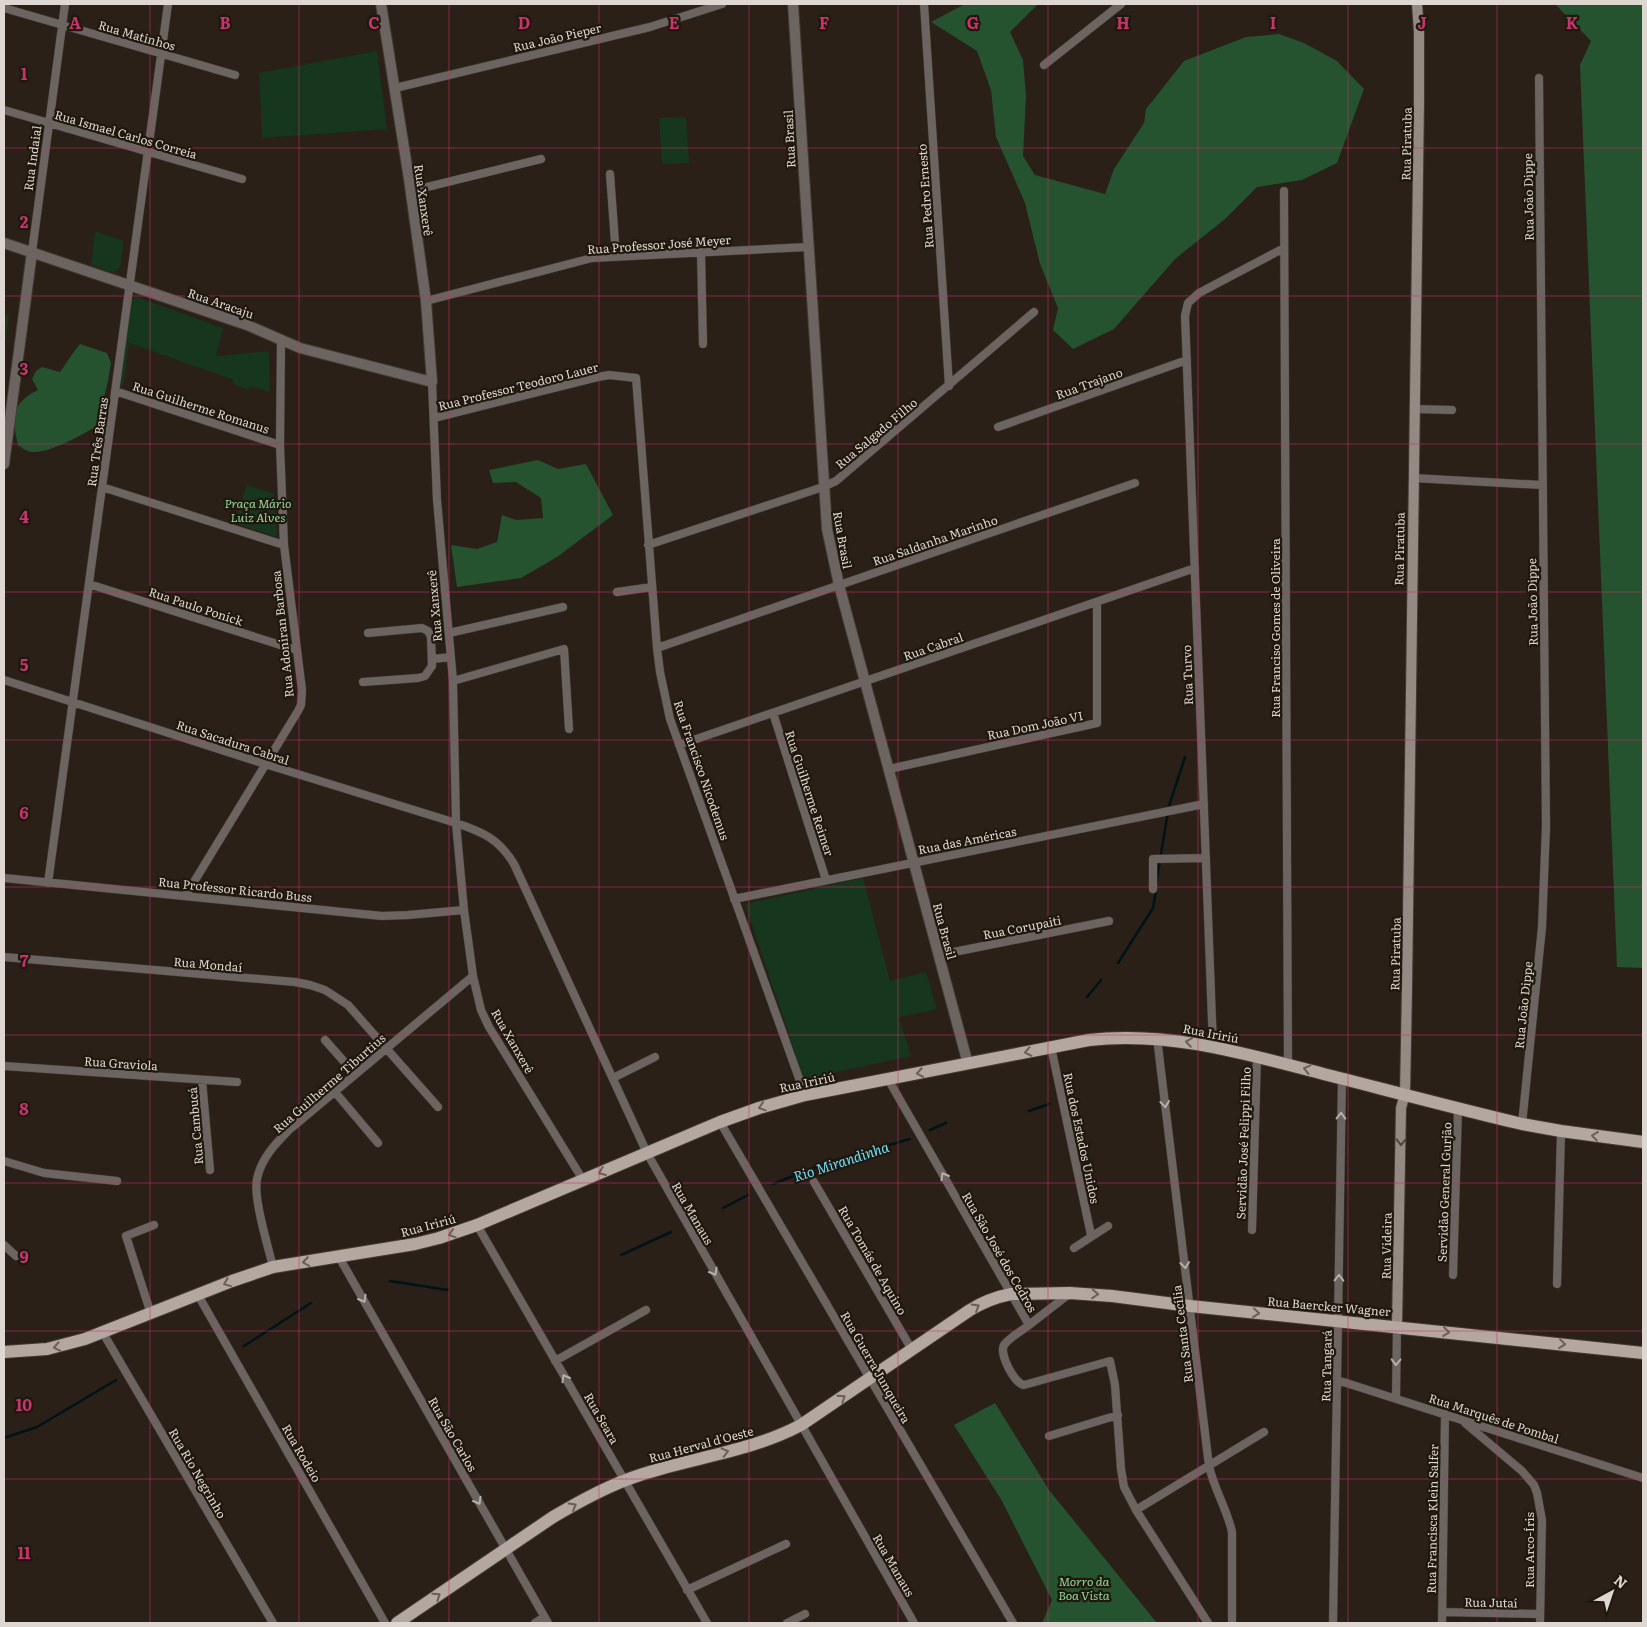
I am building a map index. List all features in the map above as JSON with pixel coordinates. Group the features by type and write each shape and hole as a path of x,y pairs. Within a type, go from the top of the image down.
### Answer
{"main road":[{"name":"Rua Piratuba","path":"1405,1094 1419,100 1417,4"},
{"name":"Rua Iririú","path":"4,1352 47,1349 66,1345 103,1333 250,1274 273,1267 423,1242 477,1225 720,1122 759,1108 805,1095 1106,1038 1157,1038 1213,1046 1522,1124 1643,1142"},
{"name":"Rua Videira","path":"1397,1326 1401,1108 1405,1094"},
{"name":"Rua Baercker Wagner","path":"1011,1294 1070,1293 1112,1296 1190,1306 1643,1353"},
{"name":"Rua Herval d'Oeste","path":"397,1623 578,1502 624,1480 757,1444 784,1434 801,1425 979,1304 1011,1294"}],"street":[{"name":"Rua Indaial","path":"4,464 65,4"},
{"name":"Rua Três Barras","path":"48,882 168,4"},
{"name":"Rua Xanxerê","path":"381,4 426,301 438,500 453,681 456,823 464,910 473,976 481,1010 489,1027 583,1180"},
{"name":"Rua João Pieper","path":"395,88 650,27 722,4"},
{"name":"Rua Brasil","path":"793,4 827,529 839,585 968,1064"},
{"name":"Rua Pedro Ernesto","path":"924,4 948,386"},
{"path":"1044,65 1121,4"},
{"name":"Rua Matinhos","path":"4,8 235,76"},
{"name":"Rua João Dippe","path":"1522,1124 1545,896 1546,827 1538,78"},
{"name":"Rua Ismael Carlos Correia","path":"4,110 242,179"},
{"path":"410,191 542,159"},
{"path":"610,174 616,256"},
{"name":"Rua Franciso Gomes de Oliveira","path":"1284,191 1288,1064"},
{"name":"Rua Aracaju","path":"4,242 260,330 300,348 432,382"},
{"name":"Rua Professor José Meyer","path":"426,301 577,261 616,256 808,247"},
{"name":"Rua Turvo","path":"1213,1046 1185,316 1188,303 1199,293 1284,248"},
{"path":"701,252 704,344"},
{"name":"Rua Salgado Filho","path":"648,545 824,487 845,474 1034,312"},
{"name":"Rua Adoniran Barbosa","path":"186,895 301,705 302,690 284,545 280,445 281,339"},
{"name":"Rua Trajano","path":"998,427 1187,360"},
{"name":"Rua Professor Teodoro Lauer","path":"434,418 598,377 609,375 636,378"},
{"name":"Rua Francisco Nicodemus","path":"636,378 657,648 664,693 679,745 805,1095"},
{"name":"Rua Guilherme Romanus","path":"115,390 280,445"},
{"path":"1414,409 1452,410"},
{"path":"1413,478 1542,485"},
{"name":"Rua Saldanha Marinho","path":"657,648 1135,482"},
{"path":"102,487 284,545"},
{"name":"Rua Cabral","path":"679,745 1195,568"},
{"name":"Rua Paulo Ponick","path":"89,584 296,650"},
{"path":"617,592 652,587"},
{"name":"Rua Dom João VI","path":"889,769 1097,724 1097,602"},
{"path":"449,634 563,608"},
{"path":"363,682 425,676 432,666 433,659 432,637 428,631 422,628 368,633"},
{"path":"453,681 564,649 569,729"},
{"path":"433,659 451,657"},
{"name":"Rua Sacadura Cabral","path":"4,680 456,823"},
{"name":"Rua Guilherme Reimer","path":"773,713 826,880"},
{"name":"Rua das Américas","path":"734,899 1204,804"},
{"name":"Rua Manaus","path":"456,823 486,834 508,855 647,1153 914,1623"},
{"path":"1153,889 1153,858 1206,858"},
{"name":"Rua Professor Ricardo Buss","path":"4,878 382,916 464,910"},
{"name":"Rua Corupaiti","path":"939,955 1109,921"},
{"name":"Rua Mondaí","path":"4,957 310,985 330,993 348,1005 438,1107"},
{"name":"Rua Guilherme Tiburtius","path":"273,1267 258,1198 257,1179 264,1160 280,1139 386,1047 473,976"},
{"name":"Rua Santa Cecília","path":"1157,1038 1209,1466 1213,1484 1229,1520 1232,1532 1232,1623"},
{"path":"325,1040 355,1074"},
{"name":"Rua dos Estados Unidos","path":"1051,1047 1091,1235"},
{"path":"613,1078 656,1056"},
{"name":"Servidão José Felippi Filho","path":"1252,1230 1257,1057"},
{"name":"Rua Graviola","path":"4,1066 237,1082"},
{"name":"Rua Tangará","path":"1333,1623 1342,1078"},
{"name":"Rua São José dos Cedros","path":"888,1079 1029,1325 1006,1343 1003,1348 1003,1353 1014,1379 1018,1384 1024,1385 1110,1361 1116,1385 1124,1487 1136,1510 1208,1623"},
{"name":"Rua Cambucá","path":"202,1080 210,1170"},
{"path":"334,1092 378,1143"},
{"name":"Servidão General Gurjão","path":"1453,1275 1458,1109"},
{"name":"Rua Guerra Junqueira","path":"720,1122 1013,1623"},
{"path":"1557,1284 1561,1131"},
{"path":"4,1161 44,1173 117,1181"},
{"name":"Rua Tomás de Aquino","path":"814,1182 912,1350"},
{"path":"151,1314 126,1236 154,1225"},
{"name":"Rua Seara","path":"477,1225 707,1623"},
{"path":"1074,1248 1091,1235 1108,1226"},
{"path":"4,1245 16,1256"},
{"name":"Rua São Carlos","path":"339,1257 546,1620"},
{"path":"1029,1325 1070,1293"},
{"name":"Rua Rodeio","path":"198,1295 385,1623"},
{"path":"556,1361 646,1310"},
{"name":"Rua Videira","path":"1396,1398 1397,1326"},
{"name":"Rua Rio Negrinho","path":"103,1333 273,1623"},
{"name":"Rua Marquês de Pombal","path":"1337,1380 1643,1478"},
{"name":"Rua Francisca Klein Salfer","path":"1442,1623 1445,1414"},
{"path":"1049,1436 1118,1415"},
{"name":"Rua Arco-Íris","path":"1462,1420 1522,1471 1534,1485 1542,1520 1540,1623"},
{"path":"1136,1510 1264,1432"},
{"path":"688,1590 786,1544"},
{"name":"Rua Jutaí","path":"1442,1612 1540,1614"},
{"path":"787,1623 805,1614"},
{"path":"535,1623 546,1620"}],"green space":[{"path":"965,4 1038,4 1010,32 1023,60 1026,96 1023,156 1035,175 1105,194 1114,169 1144,123 1146,109 1184,61 1246,37 1279,34 1304,43 1337,61 1364,89 1337,163 1302,180 1257,187 1225,219 1175,259 1114,329 1073,349 1053,330 1058,308 1040,264 1025,203 996,137 991,90 977,51 931,22"},
{"path":"1555,4 1643,4 1643,968 1617,967 1580,65 1591,41"},
{"path":"377,51 387,129 262,138 259,73"},
{"path":"686,117 689,163 662,164 659,118"},
{"path":"95,231 124,241 120,267 117,271 111,272 91,265"},
{"path":"137,297 223,328 216,356 269,351 270,392 250,386 248,390 233,384 234,380 129,343 123,387 120,383 129,303"},
{"path":"4,315 9,315 4,353"},
{"path":"80,344 107,353 111,363 97,426 57,447 40,452 26,451 18,445 14,423 15,412 18,406 24,398 38,390 32,379 36,371 42,367 60,372"},
{"path":"538,460 558,469 586,464 613,515 557,557 521,578 457,587 451,545 477,549 497,542 502,515 516,520 543,518 541,498 516,482 493,483 489,470"},
{"name":"Praça Mário Luiz Alves","path":"247,485 274,494 277,537 235,523"},
{"path":"863,878 890,981 926,972 937,1009 899,1017 911,1056 804,1079 745,904"},
{"name":"Morro da Boa Vista","path":"995,1403 1049,1490 1157,1623 1042,1623 1052,1600 1002,1501 954,1425"}],"waterway":[{"name":"Rio Mirandinha","path":"1156,884 1169,806 1185,757"},
{"name":"Rio Mirandinha","path":"1118,963 1153,908 1156,890"},
{"name":"Rio Mirandinha","path":"1087,997 1101,980"},
{"name":"Rio Mirandinha","path":"1029,1111 1049,1104"},
{"name":"Rio Mirandinha","path":"930,1130 946,1123"},
{"name":"Rio Mirandinha","path":"773,1184 829,1162 910,1139"},
{"name":"Rio Mirandinha","path":"723,1208 748,1195"},
{"name":"Rio Mirandinha","path":"621,1255 671,1232"},
{"name":"Rio Mirandinha","path":"390,1281 448,1290"},
{"name":"Rio Mirandinha","path":"244,1346 311,1303"},
{"name":"Rio Mirandinha","path":"4,1438 37,1427 116,1380"}]}
